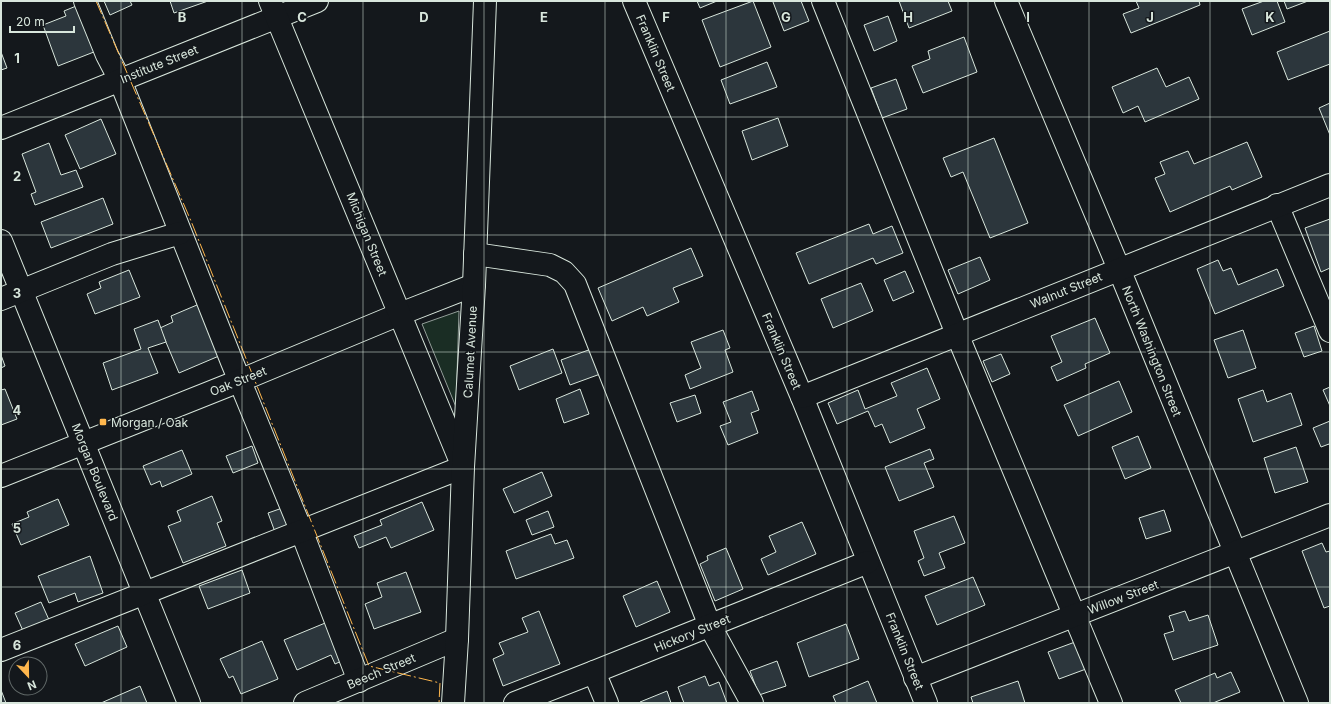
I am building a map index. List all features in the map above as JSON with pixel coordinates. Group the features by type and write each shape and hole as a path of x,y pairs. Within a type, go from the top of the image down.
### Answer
{"street":[{"path":"85,1 107,55 120,80 239,381 301,530 359,681"},
{"name":"Institute Street","path":"1,128 120,80 274,9 317,1"},
{"name":"Calumet Avenue","path":"453,703 474,285 485,1"},
{"name":"Franklin Street","path":"634,1 802,396 926,703"},
{"path":"823,1 957,334 1111,703"},
{"name":"North Washington Street","path":"1006,1 1119,269 1297,703"},
{"name":"Michigan Street","path":"274,9 464,467"},
{"name":"Walnut Street","path":"802,396 1330,184"},
{"path":"1277,205 1330,332"},
{"path":"1,299 112,254 180,233"},
{"name":"Morgan Boulevard","path":"1,241 189,703"},
{"path":"475,254 550,265 564,272 575,284 710,626 752,703"},
{"name":"Oak Street","path":"1,476 474,285"},
{"path":"1,650 301,530 464,467"},
{"name":"Willow Street","path":"915,678 1330,515"},
{"name":"Hickory Street","path":"515,703 868,562"},
{"name":"Beech Street","path":"305,703 457,639"},
{"path":"594,672 607,703"}],"green space":[{"path":"459,311 456,407 422,324"}],"building":[{"path":"104,1 130,1 132,5 110,15"},
{"path":"170,1 208,1 174,13"},
{"path":"697,1 717,1 700,8"},
{"path":"753,1 771,47 720,67 702,20"},
{"path":"801,1 809,21 784,31 773,2"},
{"path":"899,1 948,1 952,11 909,28"},
{"path":"1136,1 1199,1 1200,5 1131,33 1123,14 1139,8"},
{"path":"1264,1 1277,1 1285,22 1252,35 1242,9"},
{"path":"1284,1 1308,1 1287,9"},
{"path":"81,4 99,50 58,66 43,25 66,16 64,11"},
{"path":"888,16 897,41 874,51 864,25"},
{"path":"1330,31 1330,64 1288,80 1277,52"},
{"path":"964,37 977,72 923,93 912,66 930,59 928,51"},
{"path":"1,52 7,68 1,70"},
{"path":"767,62 777,87 730,104 721,80"},
{"path":"1157,68 1166,87 1189,77 1199,99 1145,122 1138,106 1123,113 1112,87"},
{"path":"896,79 907,109 882,118 871,88"},
{"path":"1330,103 1330,135 1319,108"},
{"path":"778,118 788,146 752,160 742,131"},
{"path":"101,119 116,154 80,169 65,135"},
{"path":"994,138 1028,223 990,238 963,172 951,177 943,158"},
{"path":"1247,142 1262,177 1232,190 1230,186 1170,212 1155,178 1165,174 1160,162 1188,151 1194,164"},
{"path":"49,143 61,175 76,170 83,187 35,205 31,194 36,192 22,154"},
{"path":"103,198 113,224 51,248 41,222"},
{"path":"1330,219 1330,268 1321,272 1305,228"},
{"path":"869,224 873,234 892,226 903,253 876,264 873,258 809,284 796,253"},
{"path":"691,248 703,276 673,288 679,302 647,316 643,307 612,321 598,288"},
{"path":"980,257 990,280 958,294 948,270"},
{"path":"1218,260 1223,271 1231,268 1238,285 1277,269 1284,286 1215,314 1197,269"},
{"path":"129,270 140,297 95,314 87,294 101,288 99,282"},
{"path":"905,271 914,292 893,301 884,280"},
{"path":"861,283 873,311 833,328 821,299"},
{"path":"204,302 226,353 179,373 160,328 173,322 171,316"},
{"path":"1095,318 1110,353 1085,364 1086,368 1057,381 1051,367 1062,362 1051,336"},
{"path":"158,320 166,342 148,348 158,373 112,390 103,363 141,349 134,329"},
{"path":"1314,326 1322,351 1304,357 1295,333"},
{"path":"723,330 730,348 725,350 733,372 690,389 685,375 701,368 691,342"},
{"path":"1243,330 1256,368 1228,378 1214,340"},
{"path":"594,348 603,373 570,385 561,360"},
{"path":"553,349 562,373 519,390 510,366"},
{"path":"1001,354 1010,374 992,382 983,361"},
{"path":"1,355 5,366 1,368"},
{"path":"927,368 940,399 917,409 925,428 890,443 882,424 875,427 868,411 837,424 828,403 858,390 865,409 897,396 891,383"},
{"path":"1119,381 1132,412 1078,436 1064,405"},
{"path":"1330,387 1330,406 1323,390"},
{"path":"5,389 17,419 1,425 1,390"},
{"path":"580,389 589,414 564,423 556,399"},
{"path":"1263,390 1267,402 1291,393 1302,425 1253,442 1238,399"},
{"path":"752,391 759,410 751,413 758,433 728,445 720,426 731,422 723,402"},
{"path":"695,395 701,413 677,422 670,403"},
{"path":"1330,421 1330,447 1329,444 1321,447 1313,428"},
{"path":"1138,436 1151,468 1125,479 1112,447"},
{"path":"252,446 258,463 233,473 226,456"},
{"path":"1296,447 1308,482 1275,493 1264,458"},
{"path":"930,449 934,459 924,463 934,487 899,501 885,467"},
{"path":"182,450 192,474 162,487 160,481 151,485 143,466"},
{"path":"542,472 552,496 514,513 503,489"},
{"path":"212,496 222,521 217,523 226,546 183,563 168,526 181,521 177,511"},
{"path":"58,499 69,525 21,545 12,524 29,517 27,512"},
{"path":"422,502 434,530 391,548 386,537 359,548 354,536 382,525 380,520"},
{"path":"288,506 295,525 275,532 268,513"},
{"path":"1164,510 1171,531 1146,539 1139,518"},
{"path":"548,511 554,527 532,535 526,520"},
{"path":"954,516 965,543 939,553 945,568 924,576 918,561 924,558 914,531"},
{"path":"802,522 816,554 768,575 761,559 776,552 769,536"},
{"path":"551,534 555,544 567,540 574,558 516,579 506,551"},
{"path":"1322,543 1326,552 1330,551 1330,606 1324,608 1302,551"},
{"path":"726,548 743,589 715,601 700,564 708,560 707,556"},
{"path":"90,556 103,593 78,602 75,593 49,603 38,576"},
{"path":"242,570 250,593 208,609 199,586"},
{"path":"406,572 421,612 374,629 365,604 382,597 377,583"},
{"path":"973,577 985,605 937,625 925,596"},
{"path":"657,581 670,612 636,627 623,596"},
{"path":"41,602 50,622 24,633 15,613"},
{"path":"539,611 560,664 503,686 493,659 504,654 499,643 528,632 522,618"},
{"path":"1185,611 1189,621 1208,615 1218,645 1173,660 1164,634 1174,631 1169,616"},
{"path":"330,621 346,659 335,664 331,655 297,670 284,640"},
{"path":"846,624 859,659 809,677 797,643"},
{"path":"118,626 127,647 85,666 75,644"},
{"path":"262,641 278,679 241,694 233,676 229,678 220,659"},
{"path":"1075,642 1086,669 1059,679 1048,652"},
{"path":"777,661 786,686 759,695 750,671"},
{"path":"1231,672 1240,692 1213,703 1181,703 1175,690 1215,673 1217,678"},
{"path":"705,676 709,686 719,682 727,703 684,703 678,687"},
{"path":"868,681 877,703 836,703 833,696"},
{"path":"1018,681 1025,703 973,703 971,697"},
{"path":"140,686 147,703 101,703"},
{"path":"1,690 6,703 1,703"},
{"path":"667,691 671,703 640,703 640,702"}],"power":[{"path":"96,1 191,221 369,666 440,683 439,703"}],"place":[{"name":"Morgan / Oak","path":"103,422"}]}
